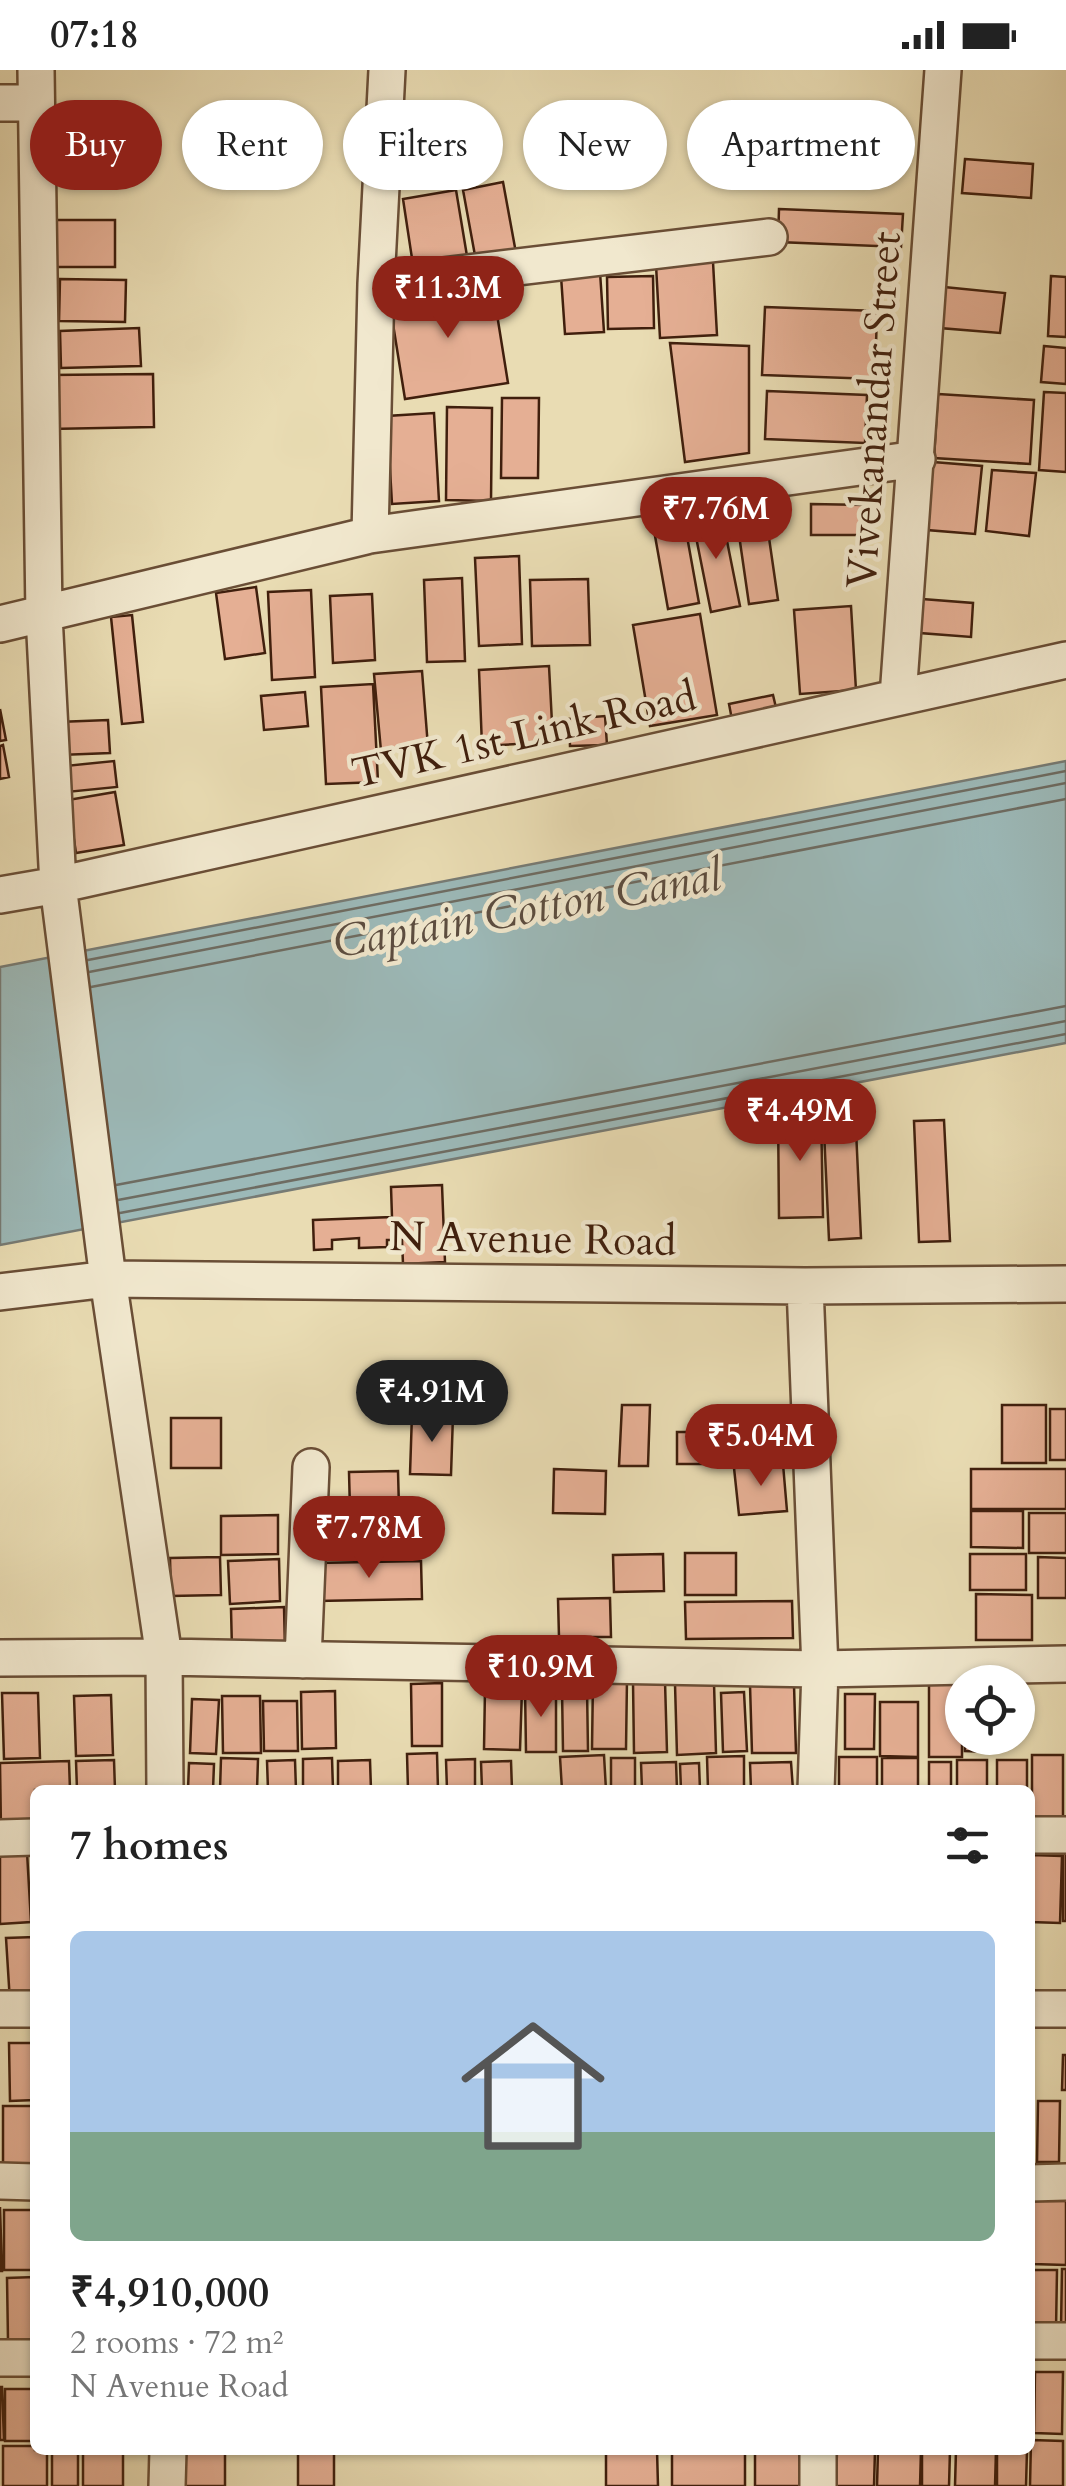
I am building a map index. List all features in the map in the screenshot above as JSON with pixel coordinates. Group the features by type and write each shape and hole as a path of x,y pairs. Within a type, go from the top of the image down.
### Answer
{"street":[{"path":"370,535 376,284 387,70"},
{"name":"Vivekanandar Street","path":"898,698 944,70"},
{"path":"0,102 36,86 44,615 58,885 108,1279 164,1657 165,1785"},
{"path":"376,284 769,237"},
{"path":"0,624 370,535 916,459"},
{"name":"TVK 1st Link Road","path":"0,895 1066,660"},
{"name":"N Avenue Road","path":"0,1292 108,1279 805,1286 1066,1284"},
{"path":"805,1286 820,1669 816,1785"},
{"path":"302,1660 311,1467"},
{"path":"0,1658 164,1657 820,1669 1066,1664"},
{"path":"1035,1835 1066,1835"},
{"path":"0,1838 30,1837"},
{"path":"0,2009 30,2009"},
{"path":"1035,2010 1066,2010"},
{"path":"0,2181 30,2182"},
{"path":"1035,2183 1066,2182"},
{"path":"1035,2341 1066,2341"},
{"path":"0,2358 30,2358"},
{"path":"168,2455 168,2486"},
{"path":"818,2455 818,2486"}],"water":[{"name":"Captain Cotton Canal","path":"1066,761 1066,1043 0,1245 0,967"}],"building":[{"path":"965,159 1033,164 1031,198 962,193"},
{"path":"503,182 516,253 476,261 463,190 503,190"},
{"path":"456,190 467,256 413,265 403,199"},
{"path":"779,209 903,214 901,247 778,242"},
{"path":"46,220 115,220 115,267 46,267"},
{"path":"713,262 717,335 660,338 656,265"},
{"path":"600,272 604,332 565,334 561,276"},
{"path":"653,276 654,328 608,329 607,277"},
{"path":"1051,276 1066,277 1066,337 1048,336"},
{"path":"60,279 126,280 125,322 59,321"},
{"path":"492,283 508,383 405,399 389,299"},
{"path":"944,287 1005,293 1000,333 940,328"},
{"path":"765,307 877,311 875,379 762,375"},
{"path":"139,328 141,366 61,368 60,331"},
{"path":"670,343 749,346 749,453 685,462"},
{"path":"1044,346 1066,348 1066,384 1041,382"},
{"path":"153,374 154,427 49,429 49,375"},
{"path":"767,391 867,395 865,443 765,439"},
{"path":"1044,392 1066,393 1066,472 1039,470"},
{"path":"938,394 1034,400 1030,464 934,458"},
{"path":"502,398 539,398 538,478 501,478"},
{"path":"447,407 492,408 491,501 446,500"},
{"path":"434,413 439,501 392,504 387,416"},
{"path":"933,462 982,466 975,534 927,530"},
{"path":"992,470 1036,473 1029,536 986,531"},
{"path":"811,504 866,505 866,535 811,535"},
{"path":"721,511 740,606 711,612 692,517"},
{"path":"683,514 699,603 668,609 652,519"},
{"path":"767,524 778,600 749,604 738,528"},
{"path":"519,556 522,644 479,646 475,558"},
{"path":"462,578 465,661 427,662 424,580"},
{"path":"588,579 590,645 532,646 530,580"},
{"path":"256,587 265,653 225,659 216,593"},
{"path":"311,590 315,677 272,680 268,592"},
{"path":"372,594 375,660 333,663 330,596"},
{"path":"922,599 973,603 971,637 920,633"},
{"path":"851,606 856,690 800,694 794,610"},
{"path":"700,614 717,715 650,726 633,625"},
{"path":"132,615 143,722 122,724 111,617"},
{"path":"549,666 553,742 482,746 479,670"},
{"path":"422,671 428,747 381,751 374,674"},
{"path":"373,684 378,782 326,784 321,687"},
{"path":"305,692 308,726 264,730 261,696"},
{"path":"773,695 778,716 733,725 729,704"},
{"path":"0,709 6,740 0,741"},
{"path":"605,716 607,745 570,746 569,719"},
{"path":"108,720 110,753 60,755 58,722"},
{"path":"3,745 9,777 0,779 0,746"},
{"path":"114,761 117,787 67,792 65,766"},
{"path":"115,792 124,845 76,853 68,800"},
{"path":"855,1108 861,1238 829,1240 823,1109"},
{"path":"821,1110 823,1217 779,1218 778,1111"},
{"path":"944,1120 950,1241 919,1242 914,1121"},
{"path":"442,1185 445,1262 403,1264 402,1240 387,1240 387,1247 359,1248 359,1238 332,1240 332,1249 314,1250 313,1220 392,1217 391,1187"},
{"path":"622,1405 650,1405 648,1466 619,1466"},
{"path":"1002,1405 1046,1405 1046,1463 1002,1463"},
{"path":"1050,1409 1066,1409 1066,1460 1050,1460"},
{"path":"412,1414 453,1415 451,1475 410,1474"},
{"path":"171,1418 221,1418 221,1468 171,1468"},
{"path":"677,1432 727,1432 728,1464 677,1464"},
{"path":"783,1464 787,1511 739,1515 734,1468"},
{"path":"554,1469 606,1471 605,1514 553,1513"},
{"path":"971,1469 1066,1469 1066,1509 971,1509"},
{"path":"398,1471 399,1509 350,1510 349,1472"},
{"path":"971,1511 1023,1511 1023,1548 971,1547"},
{"path":"375,1513 375,1549 316,1550 316,1514"},
{"path":"1029,1513 1066,1513 1066,1553 1029,1553"},
{"path":"278,1515 278,1554 221,1555 221,1516"},
{"path":"685,1553 736,1553 736,1595 685,1595"},
{"path":"663,1554 664,1591 614,1592 613,1555"},
{"path":"970,1554 1026,1554 1026,1590 970,1590"},
{"path":"220,1557 221,1595 171,1596 170,1558"},
{"path":"1038,1557 1066,1558 1066,1598 1038,1598"},
{"path":"279,1559 280,1601 230,1604 228,1561"},
{"path":"421,1561 422,1599 317,1601 316,1563"},
{"path":"976,1594 1032,1595 1032,1640 976,1640"},
{"path":"610,1598 611,1637 559,1637 558,1599"},
{"path":"792,1601 793,1638 686,1639 685,1602"},
{"path":"284,1607 285,1648 232,1650 231,1609"},
{"path":"593,1678 627,1679 626,1749 592,1749"},
{"path":"665,1681 667,1752 634,1753 633,1682"},
{"path":"929,1682 945,1682 945,1755 962,1757 929,1757"},
{"path":"442,1683 442,1746 412,1746 411,1684"},
{"path":"714,1683 716,1753 677,1755 675,1684"},
{"path":"750,1685 794,1685 796,1753 752,1753"},
{"path":"525,1687 556,1688 556,1752 526,1752"},
{"path":"587,1688 588,1751 563,1751 562,1689"},
{"path":"485,1689 522,1689 520,1750 484,1749"},
{"path":"335,1691 336,1748 302,1749 301,1692"},
{"path":"744,1692 747,1751 723,1752 721,1693"},
{"path":"2,1693 38,1693 40,1758 4,1759"},
{"path":"845,1694 875,1694 874,1749 845,1749"},
{"path":"111,1695 113,1755 76,1756 74,1696"},
{"path":"222,1696 260,1696 261,1753 223,1753"},
{"path":"192,1699 219,1700 216,1754 190,1753"},
{"path":"263,1701 297,1701 298,1751 264,1751"},
{"path":"880,1702 918,1702 918,1757 880,1756"},
{"path":"437,1753 438,1785 408,1785 407,1754"},
{"path":"604,1755 606,1785 562,1785 560,1757"},
{"path":"1032,1755 1063,1755 1063,1823 1035,1823"},
{"path":"744,1756 744,1785 708,1785 707,1757"},
{"path":"839,1757 877,1757 877,1785 839,1785"},
{"path":"221,1758 258,1759 257,1785 220,1785"},
{"path":"332,1758 333,1785 303,1785 303,1759"},
{"path":"611,1758 635,1758 635,1785 611,1785"},
{"path":"882,1758 918,1758 918,1785 882,1785"},
{"path":"475,1759 475,1785 447,1785 446,1760"},
{"path":"114,1760 115,1785 77,1785 76,1761"},
{"path":"295,1760 296,1785 268,1785 267,1761"},
{"path":"370,1760 371,1785 338,1785 338,1761"},
{"path":"957,1760 987,1760 987,1785 957,1785"},
{"path":"997,1760 1027,1760 1027,1785 997,1785"},
{"path":"69,1761 70,1785 30,1785 30,1829 1,1830 0,1763"},
{"path":"511,1761 512,1785 482,1785 481,1762"},
{"path":"676,1762 677,1785 642,1785 641,1763"},
{"path":"791,1762 793,1785 751,1785 750,1763"},
{"path":"929,1762 951,1762 951,1785 929,1785"},
{"path":"189,1763 214,1764 213,1785 188,1785"},
{"path":"699,1763 700,1785 681,1785 680,1764"},
{"path":"27,1852 30,1922 0,1924 0,1854"},
{"path":"1066,1853 1066,1921 1063,1921"},
{"path":"1035,1855 1062,1856 1060,1923 1035,1922"},
{"path":"30,1937 30,2000 10,2002 6,1938"},
{"path":"9,2043 30,2043 30,2100 10,2101"},
{"path":"1066,2055 1066,2090 1062,2090"},
{"path":"1038,2101 1060,2101 1059,2162 1037,2162"},
{"path":"3,2106 30,2106 30,2172 3,2172"},
{"path":"1035,2201 1066,2201 1066,2265 1035,2264"},
{"path":"0,2207 2,2271 0,2271"},
{"path":"4,2210 30,2210 30,2270 4,2270"},
{"path":"1062,2269 1066,2269 1066,2328 1061,2328"},
{"path":"1035,2270 1057,2270 1056,2330 1035,2330"},
{"path":"30,2277 30,2341 8,2341 7,2278"},
{"path":"1035,2372 1063,2372 1062,2434 1035,2433"},
{"path":"2,2387 4,2440 0,2440"},
{"path":"5,2389 30,2389 30,2441 5,2441"},
{"path":"1035,2440 1063,2441 1063,2486 1030,2486"},
{"path":"3,2446 30,2446 30,2455 47,2455 47,2486 3,2486"},
{"path":"52,2455 78,2455 78,2486 52,2486"},
{"path":"83,2455 123,2455 123,2486 83,2486"},
{"path":"183,2455 225,2455 225,2486 183,2486"},
{"path":"298,2455 334,2455 334,2486 298,2486"},
{"path":"606,2455 657,2455 658,2486 606,2486"},
{"path":"672,2455 745,2455 745,2486 672,2486"},
{"path":"755,2455 800,2455 800,2486 755,2486"},
{"path":"837,2455 875,2455 874,2486 836,2486"},
{"path":"878,2455 921,2455 920,2486 877,2486"},
{"path":"922,2455 950,2455 949,2486 922,2486"},
{"path":"956,2455 996,2455 995,2486 955,2486"},
{"path":"997,2455 1027,2455 1026,2486 997,2486"}]}
